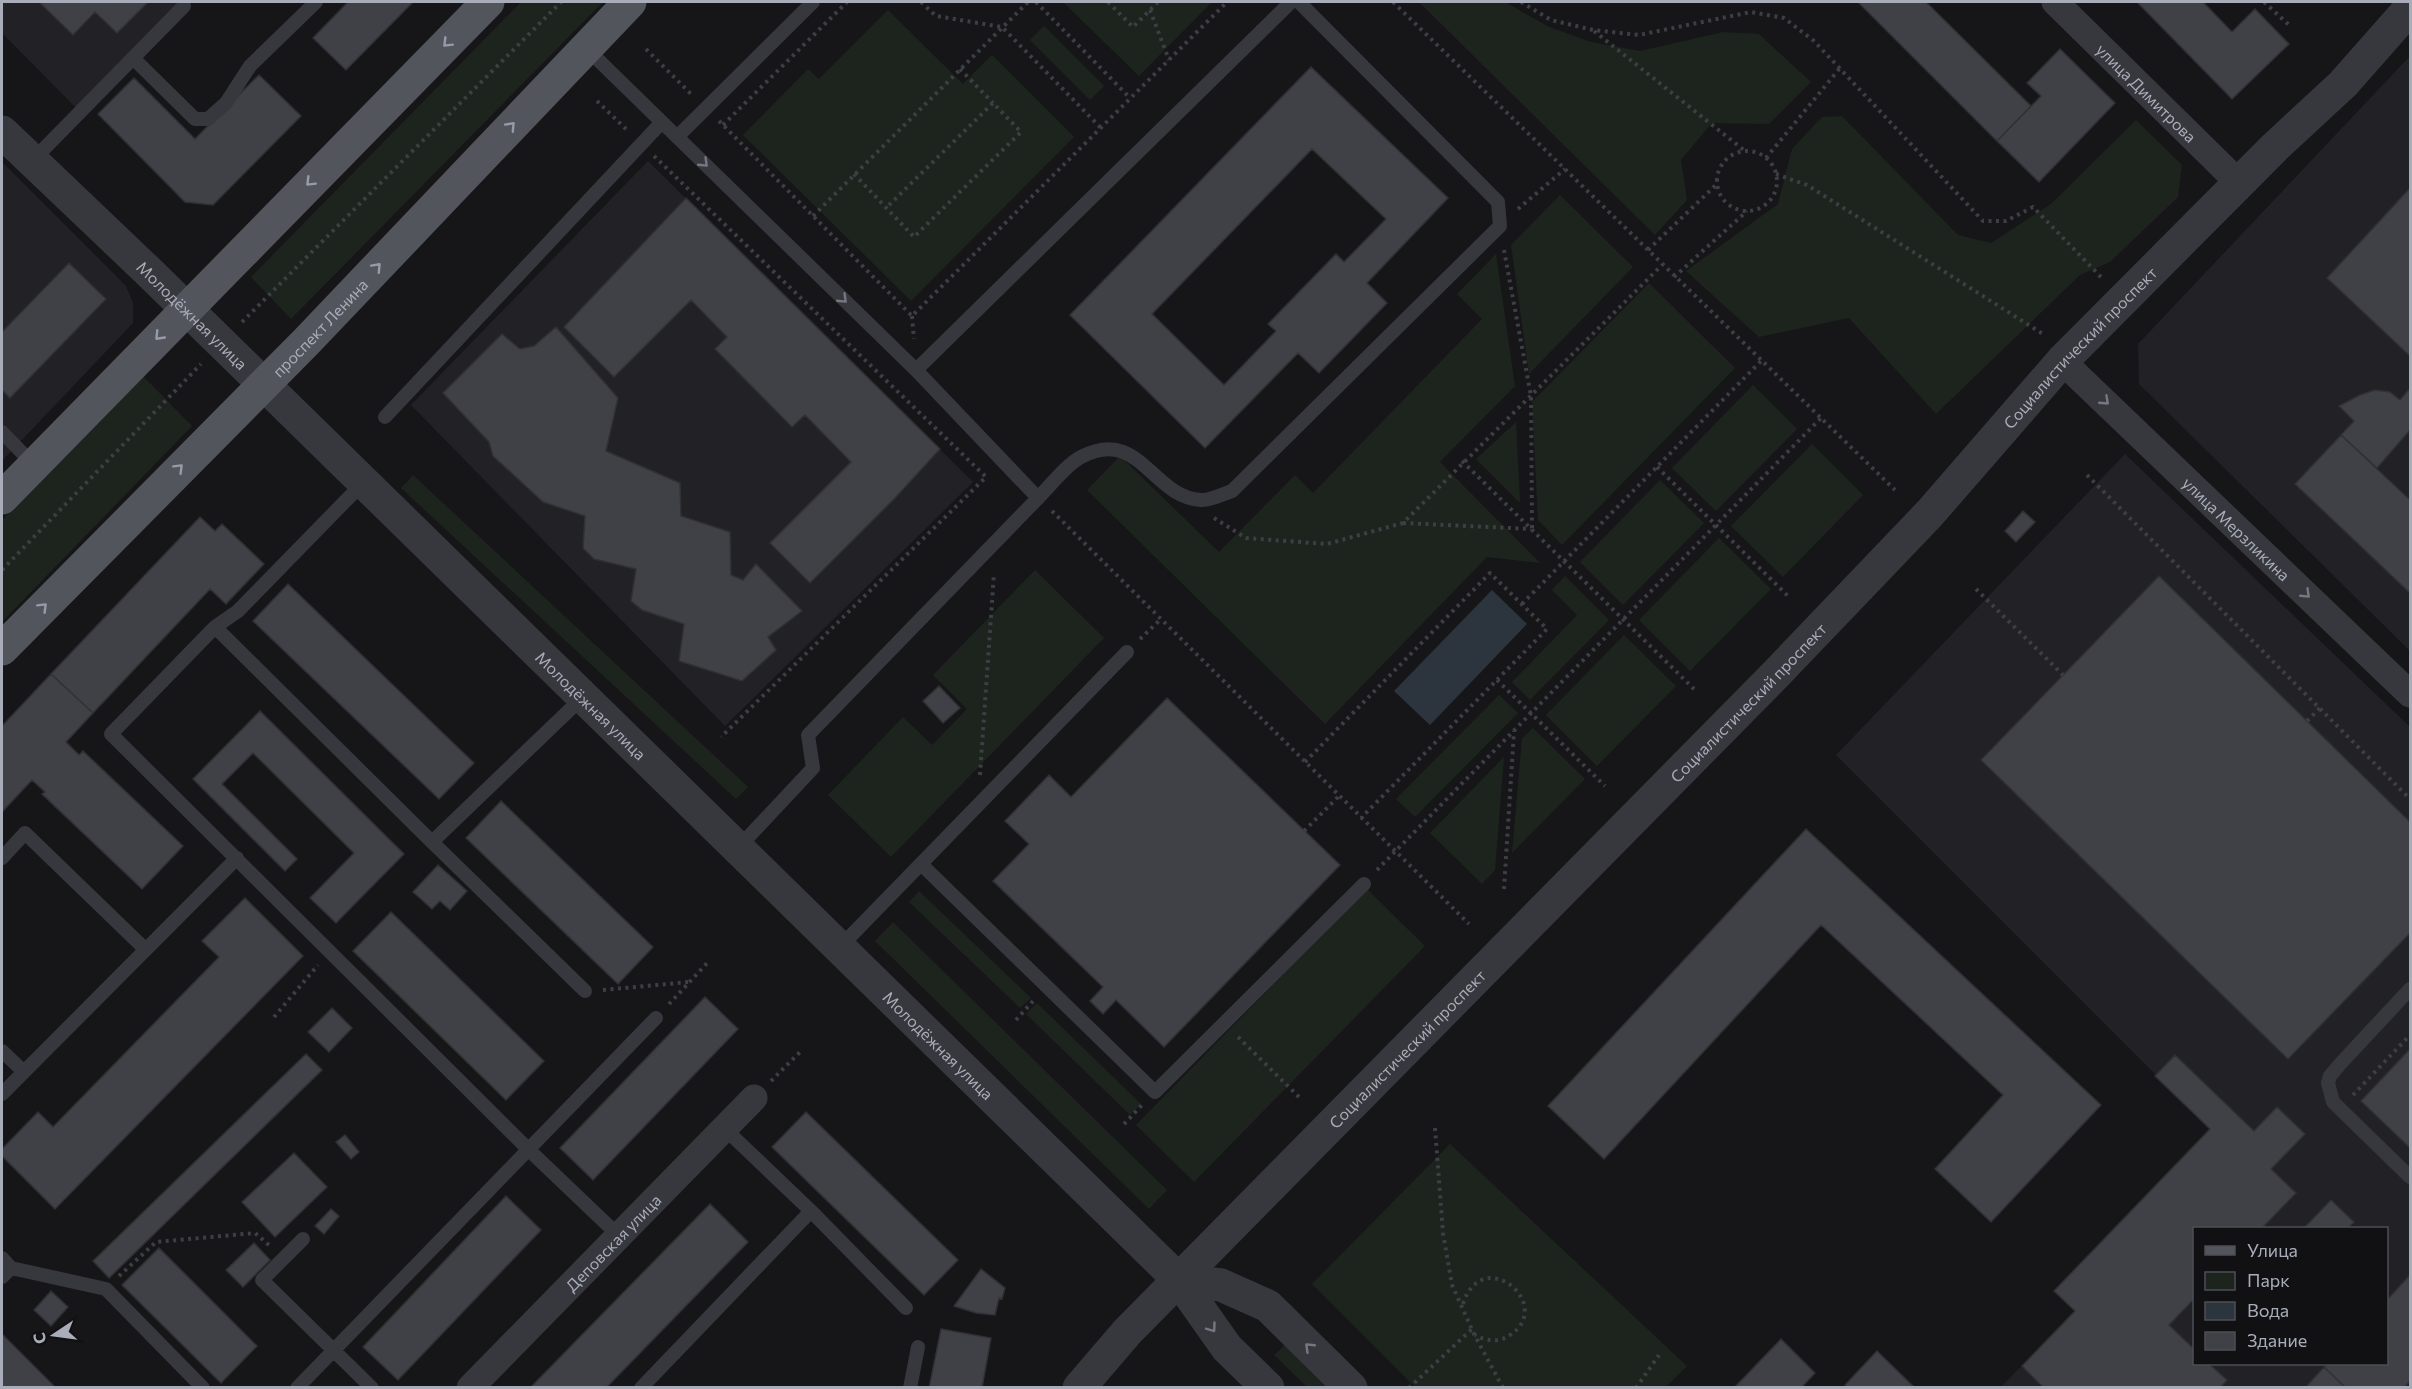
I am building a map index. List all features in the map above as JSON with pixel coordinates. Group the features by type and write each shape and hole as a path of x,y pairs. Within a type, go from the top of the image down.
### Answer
{"main road":[{"path":"2,498 488,2"},
{"name":"проспект Ленина","path":"2,649 263,385 630,2"}],"street":[{"name":"улица Димитрова","path":"2055,2 2240,184"},
{"name":"Социалистический проспект","path":"1079,1388 1127,1332 1776,674 1930,513 2062,361 2275,147 2343,84 2410,9"},
{"name":"Молодёжная улица","path":"2,132 221,343 1179,1280 1227,1348 1268,1388"},
{"name":"улица Мерзликина","path":"2062,361 2410,694"},
{"name":"Деповская улица","path":"470,1388 754,1098"},
{"path":"1179,1280 1221,1285 1268,1306 1351,1388"}],"lane":[{"path":"133,58 195,119 204,121 226,103 250,66 316,2"},
{"path":"677,137 813,2"},
{"path":"916,370 1291,2"},
{"path":"738,848 813,768 808,735 1080,457 1101,449 1129,452 1175,494 1203,501 1232,491 1500,226 1498,202 1299,2"},
{"path":"32,161 184,6"},
{"path":"585,47 916,370 1038,498"},
{"path":"385,417 662,122"},
{"path":"2,432 34,465"},
{"path":"363,483 238,611 215,627 111,734 529,1150 618,1235"},
{"path":"215,627 585,991"},
{"path":"840,947 1127,652"},
{"path":"432,842 583,697"},
{"path":"2,858 25,833 145,949"},
{"path":"2,1094 237,858"},
{"path":"921,864 1155,1092 1364,884"},
{"path":"2410,989 2330,1076 2328,1083 2330,1097 2340,1109 2410,1177"},
{"path":"297,1388 656,1018"},
{"path":"2,1051 24,1072"},
{"path":"724,1128 906,1308"},
{"path":"641,1388 811,1212"},
{"path":"303,1239 262,1280 372,1388"},
{"path":"5,1268 106,1289 203,1388"},
{"path":"910,1388 918,1347"}],"path":[{"path":"2,570 221,343 561,2"},
{"path":"723,125 847,2"},
{"path":"921,2 936,16 1002,27 1101,128"},
{"path":"813,216 1028,2"},
{"path":"1036,2 1130,98"},
{"path":"1108,2 1133,27 1158,2"},
{"path":"646,49 912,316 1227,2"},
{"path":"1393,2 1895,490"},
{"path":"1521,2 1551,20 1593,30 1639,36 1751,12 1784,18 1814,41 1983,221 2006,221 2033,207 2101,277"},
{"path":"2264,2 2289,25"},
{"path":"1150,10 1169,60"},
{"path":"1593,30 1745,151"},
{"path":"1766,158 1840,68"},
{"path":"855,174 914,237 1021,132 960,69"},
{"path":"597,101 986,477 721,736"},
{"path":"886,208 993,103"},
{"path":"1674,277 1747,212 1762,208 1775,194 1776,174 1773,165 1758,153 1745,151 1729,157 1722,164 1717,184 1725,202 1733,208 1747,212"},
{"path":"1532,529 1531,396 1500,226 1566,169"},
{"path":"1776,174 1807,185 2043,334"},
{"path":"1648,250 1717,184"},
{"path":"1402,523 1662,265"},
{"path":"1522,604 1762,360"},
{"path":"1364,884 1821,418"},
{"path":"1462,461 1697,692"},
{"path":"1657,467 1790,598"},
{"path":"2087,475 2410,799"},
{"path":"1175,494 1246,538 1327,544 1402,523 1532,529"},
{"path":"1038,498 1469,924"},
{"path":"978,805 996,542"},
{"path":"1305,762 1490,573 1522,604 1547,629 1362,818"},
{"path":"1976,589 2063,675"},
{"path":"1127,652 1161,619"},
{"path":"1497,680 1605,786"},
{"path":"2307,721 2320,708"},
{"path":"1504,888 1514,731"},
{"path":"1304,831 1339,796"},
{"path":"274,1017 331,951"},
{"path":"656,1018 709,961"},
{"path":"585,991 689,982"},
{"path":"1016,1020 1046,987"},
{"path":"1223,1022 1299,1097"},
{"path":"2340,1109 2410,1035"},
{"path":"754,1098 800,1052"},
{"path":"1435,1128 1443,1233 1452,1285 1473,1332 1503,1388"},
{"path":"106,1289 156,1242 255,1233 284,1259"},
{"path":"1462,1305 1465,1295 1472,1287 1490,1278 1509,1282 1522,1298 1523,1318 1519,1327 1512,1334 1493,1341 1483,1339 1473,1332"},
{"path":"1409,1388 1473,1332"},
{"path":"1636,1388 1659,1355"}],"shaded area":[{"path":"2,2 192,2 82,114 2,33"},
{"path":"2410,56 2410,651 2139,384 2138,344"},
{"path":"648,161 973,482 725,726 411,405"},
{"path":"2,162 126,286 133,303 133,323 2,461"},
{"path":"2125,454 2410,727 2410,1387 2001,1387 2075,1311 2054,1291 2210,1129 1836,755"}],"green space":[{"path":"521,2 603,2 291,319 251,277"},
{"path":"1063,2 1212,2 1139,76"},
{"path":"1419,2 1507,3 1547,26 1591,42 1640,51 1723,32 1759,34 1811,82 1769,124 1712,123 1681,160 1687,200 1655,235"},
{"path":"888,10 963,84 992,55 1074,137 911,301 743,135 808,69 819,79"},
{"path":"1044,26 1104,86 1090,100 1030,40"},
{"path":"1842,116 1958,235 1991,243 2051,204 2136,120 2182,165 2178,197 2110,262 2080,275 1936,414 1849,318 1759,337 1686,271 1778,204 1792,149 1822,117"},
{"path":"1560,195 1633,267 1529,374 1511,245"},
{"path":"1496,254 1515,386 1440,462 1540,563 1487,557 1325,724 1087,490 1120,456 1219,552 1295,475 1313,493 1482,319 1457,294"},
{"path":"1649,283 1735,368 1562,545 1538,520 1532,402"},
{"path":"142,375 192,426 2,622 2,520"},
{"path":"1753,385 1797,429 1716,511 1672,468"},
{"path":"1516,422 1520,503 1476,459"},
{"path":"1812,444 1863,495 1783,577 1731,526"},
{"path":"413,475 748,787 736,799 401,488"},
{"path":"1660,480 1704,523 1623,605 1580,562"},
{"path":"1719,538 1771,589 1690,671 1639,620"},
{"path":"1035,570 1104,638 891,857 828,795 903,717 932,745 967,709 933,675"},
{"path":"1565,576 1609,620 1530,700 1512,682 1577,615 1552,590"},
{"path":"1624,635 1676,686 1597,766 1546,715"},
{"path":"1499,695 1518,713 1415,817 1396,799"},
{"path":"1533,728 1585,779 1512,853 1522,739"},
{"path":"1504,757 1495,870 1482,884 1430,833"},
{"path":"1367,889 1425,946 1194,1182 1136,1125"},
{"path":"919,891 1031,998 1020,1008 909,902"},
{"path":"893,922 1167,1190 1149,1209 875,941"},
{"path":"1037,1003 1141,1104 1130,1115 1026,1014"},
{"path":"1450,1144 1687,1366 1666,1387 1415,1387 1312,1284"},
{"path":"1288,1342 1334,1387 1307,1387 1274,1355"}],"water":[{"path":"1492,590 1527,624 1430,725 1394,691"}],"building":[{"path":"39,2 148,2 117,33 95,12 73,35"},
{"path":"348,2 413,2 346,70 313,38"},
{"path":"1858,2 1926,2 2031,106 1997,141"},
{"path":"2137,2 2203,2 2232,32 2255,9 2289,44 2232,99"},
{"path":"2060,49 2115,103 2039,182 1997,141 2041,96 2027,83"},
{"path":"1311,67 1448,198 1367,283 1387,303 1319,373 1298,353 1205,448 1070,315","holes":["1312,149 1386,219 1344,262 1336,254 1268,324 1276,331 1224,385 1152,314"]},
{"path":"259,75 301,116 213,205 185,202 98,114 134,78 195,139"},
{"path":"2410,188 2410,356 2327,278"},
{"path":"686,198 940,449 895,498 810,583 770,543 851,462 805,415 792,427 715,349 727,337 691,300 614,377 564,327"},
{"path":"69,263 106,299 10,398 2,390 2,332"},
{"path":"556,327 618,398 606,451 680,483 681,516 730,532 731,575 743,580 756,564 802,611 768,637 776,650 742,681 679,661 684,624 642,610 631,601 636,569 594,559 583,548 585,516 543,502 493,456 489,442 443,393 502,334 520,349 534,346"},
{"path":"2410,388 2410,430 2377,468 2341,435 2354,421 2339,406 2375,390 2390,392 2400,400"},
{"path":"2341,435 2410,500 2410,593 2295,484"},
{"path":"2023,511 2035,522 2016,542 2005,531"},
{"path":"200,517 215,531 222,524 264,564 226,604 210,589 93,713 51,674"},
{"path":"2159,576 2410,822 2410,933 2288,1059 1981,760"},
{"path":"288,584 474,763 439,799 253,621"},
{"path":"51,674 93,713 66,742 79,755 83,751 183,846 142,889 42,794 45,792 32,780 2,812 2,726"},
{"path":"939,686 960,708 943,723 923,701"},
{"path":"1167,698 1340,865 1164,1047 1116,1000 1103,1014 1090,1001 1103,987 993,881 1029,844 1005,821 1049,775 1071,797"},
{"path":"260,711 404,854 336,923 310,898 354,853 253,753 222,784 297,859 285,871 193,779"},
{"path":"501,801 653,947 618,984 466,838"},
{"path":"1806,829 2101,1105 1991,1222 1935,1169 2003,1095 1821,925 1604,1159 1548,1106"},
{"path":"438,865 467,891 450,910 440,901 432,909 413,892"},
{"path":"245,898 303,956 55,1209 2,1156 2,1149 38,1112 53,1127 219,957 202,941"},
{"path":"391,912 544,1061 506,1100 353,951"},
{"path":"705,997 738,1029 593,1180 560,1148"},
{"path":"332,1008 352,1028 329,1052 308,1032"},
{"path":"2410,1049 2410,1148 2361,1101"},
{"path":"306,1054 322,1070 109,1278 93,1261"},
{"path":"2175,1055 2254,1131 2277,1107 2305,1134 2271,1169 2296,1193 2263,1227 2193,1227 2193,1300 2169,1325 2193,1348 2193,1365 2210,1365 2227,1380 2220,1388 2044,1388 2022,1366 2075,1311 2054,1291 2210,1129 2155,1076"},
{"path":"806,1112 958,1260 924,1295 772,1147"},
{"path":"345,1135 359,1152 351,1159 336,1142"},
{"path":"294,1153 327,1187 275,1237 242,1202"},
{"path":"506,1196 541,1230 398,1380 363,1347"},
{"path":"2331,1200 2354,1222 2349,1227 2305,1227"},
{"path":"710,1204 748,1242 606,1388 530,1388"},
{"path":"331,1209 339,1216 324,1234 315,1226"},
{"path":"254,1243 270,1260 243,1287 226,1270"},
{"path":"159,1248 257,1346 221,1383 122,1285"},
{"path":"981,1269 1005,1288 1002,1299 999,1298 995,1315 976,1313 954,1306"},
{"path":"2410,1275 2410,1381 2404,1388 2346,1388 2324,1367 2327,1365 2388,1365 2388,1299"},
{"path":"51,1291 68,1307 51,1326 34,1310"},
{"path":"941,1329 991,1338 982,1388 929,1388"},
{"path":"2,1334 56,1388 2,1388"},
{"path":"1781,1339 1815,1373 1801,1388 1734,1388"},
{"path":"1877,1351 1915,1388 1848,1388 1845,1385"},
{"path":"2324,1367 2346,1388 2305,1388"}]}
